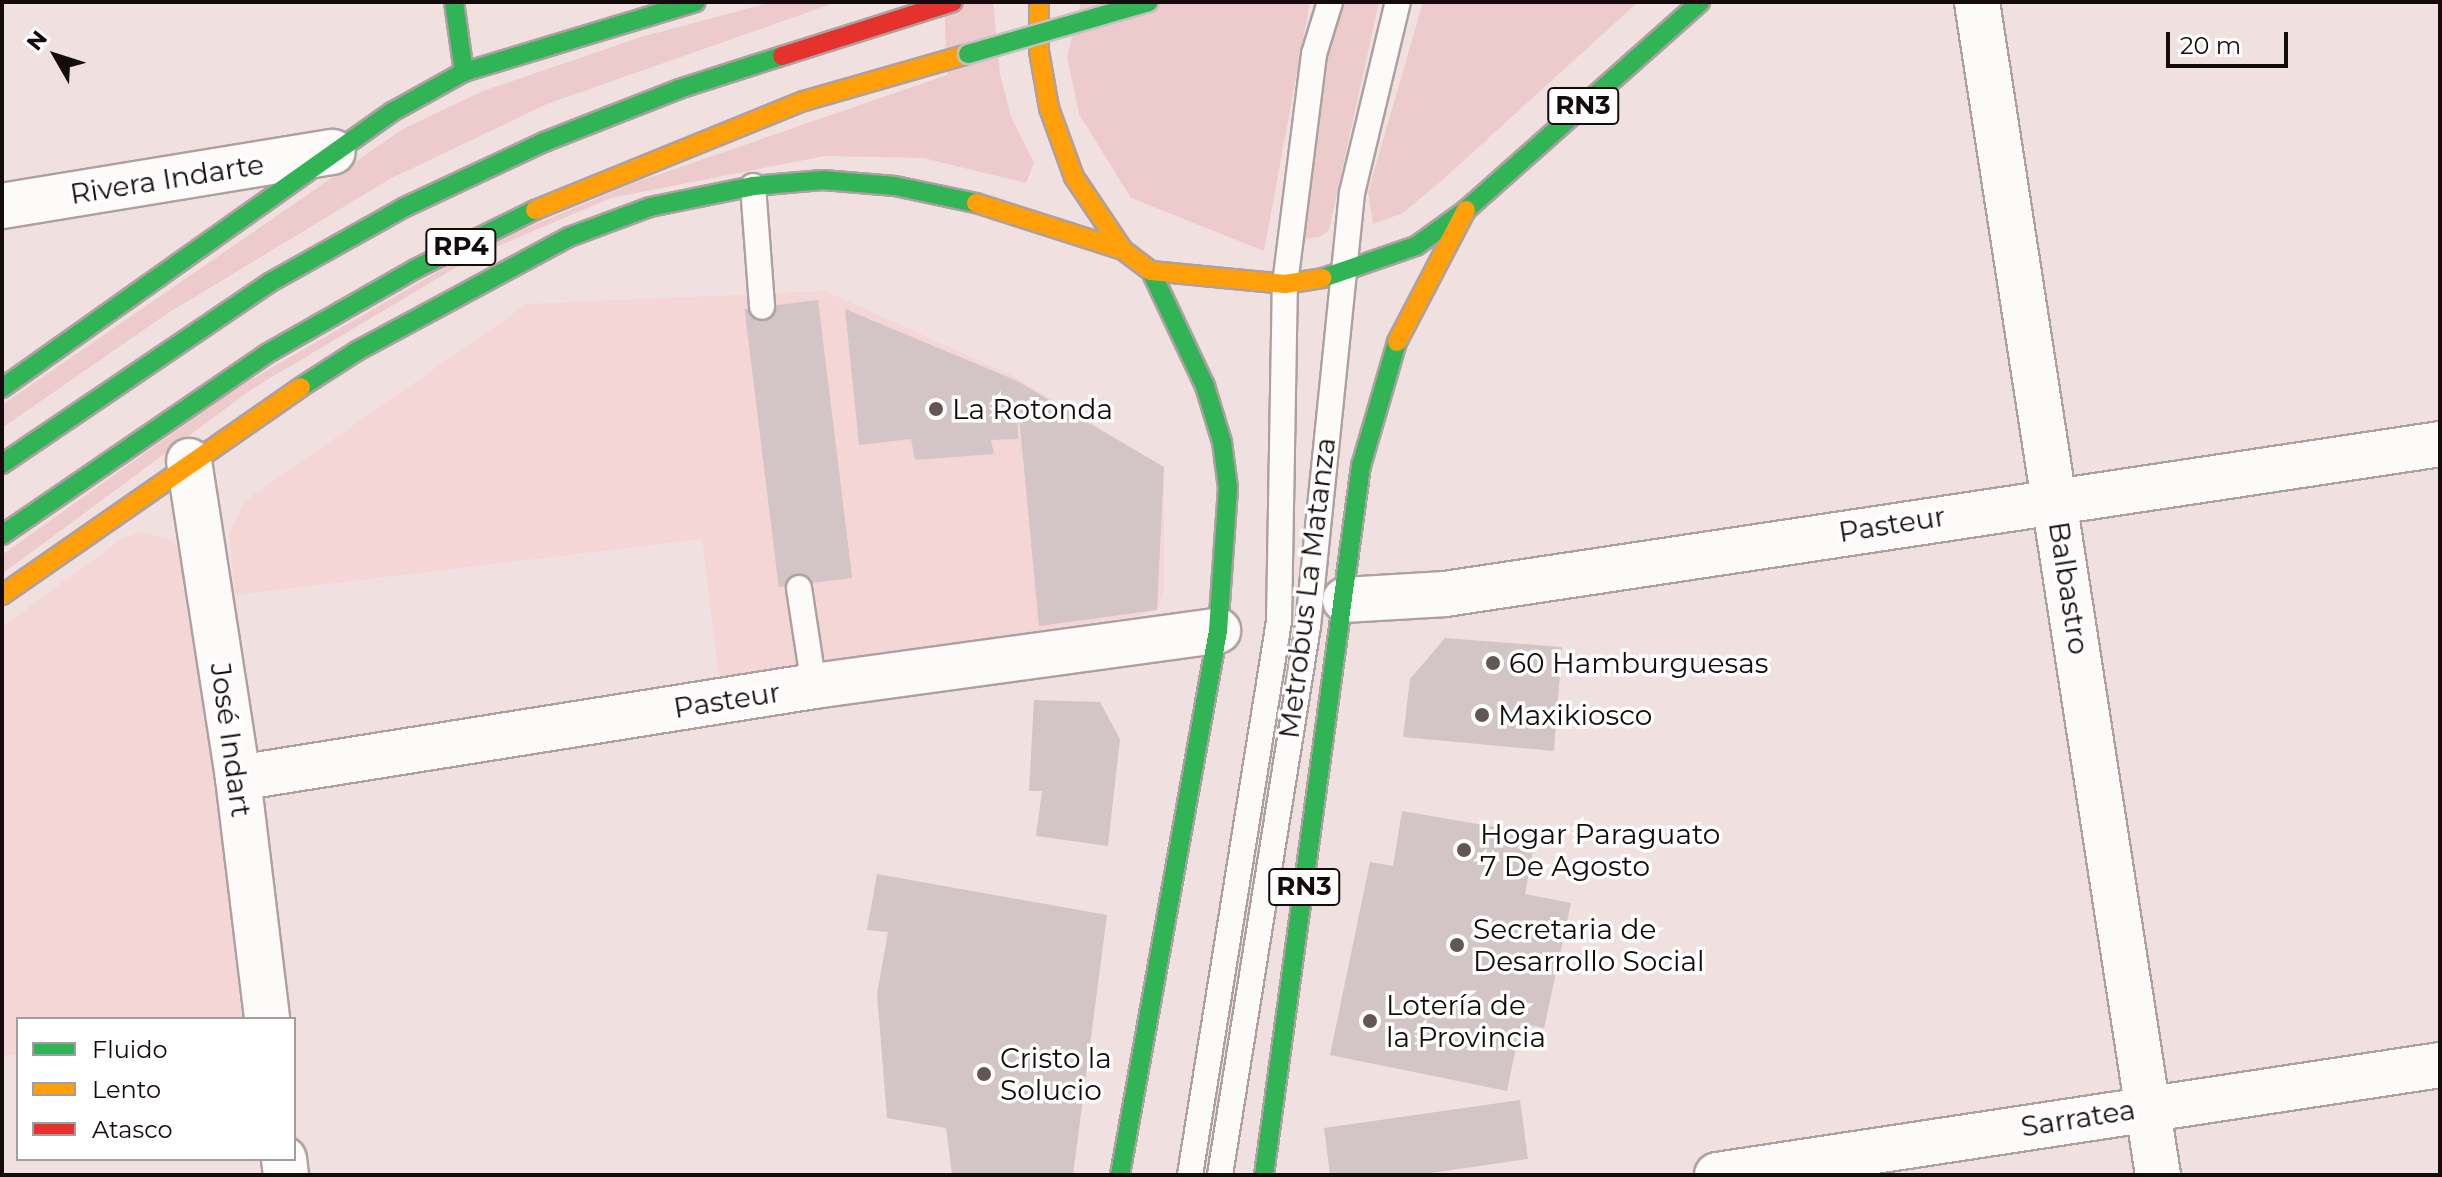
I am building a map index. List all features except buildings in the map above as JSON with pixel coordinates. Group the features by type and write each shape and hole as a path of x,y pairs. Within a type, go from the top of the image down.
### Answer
{"main road":[{"path":"454,2 464,72"},
{"path":"2,388 333,152 464,72 696,2"},
{"name":"RP4","path":"2,464 269,283 403,208 544,142 679,89 953,2"},
{"path":"1039,2 1039,51 1049,108 1074,177 1123,250"},
{"name":"RP4","path":"2,535 268,353 443,255 571,192 804,101 1149,2"},
{"name":"RN3","path":"1151,271 1285,284 1344,275 1416,246 1466,210 1700,2"},
{"path":"2,595 189,461 357,351 569,237 650,207 753,186 823,180 961,198 1123,250 1151,271 1205,386 1222,442 1228,488 1218,631 1120,1175"},
{"name":"RN3","path":"1264,1175 1361,466 1388,359 1466,210"}],"street":[{"name":"Balbastro","path":"1977,2 2158,1175"},
{"name":"Rivera Indarte","path":"2,206 333,152"},
{"name":"Pasteur","path":"1345,600 1445,594 2055,499 2440,444"},
{"name":"José Indart","path":"189,461 238,778 267,1017"},
{"name":"Pasteur","path":"238,778 814,686 1218,631"},
{"name":"Sarratea","path":"1717,1175 2440,1065"}],"lane":[{"name":"Metrobus La Matanza","path":"1190,1175 1279,621 1285,284 1314,54 1330,2"},
{"name":"Metrobus La Matanza","path":"1220,1175 1308,626 1352,193 1398,2"},
{"path":"753,186 762,307"},
{"path":"799,588 814,686"}],"shaded area":[{"path":"772,2 837,2 547,104 390,179 168,313 2,428 2,405 403,129 483,91 641,37"},
{"path":"944,2 993,2 1000,74 1011,117 1034,163 1026,183 923,158 825,156 611,198 477,255 252,389 2,574 2,555 235,389 479,248 634,183 947,75"},
{"path":"1081,2 1310,2 1264,251 1131,198 1079,114 1067,57"},
{"path":"1341,2 1379,2 1329,230 1320,237 1303,239 1327,59"},
{"path":"1423,2 1638,2 1438,184 1403,213 1373,224 1368,192"},
{"path":"825,291 1013,376 1164,467 1164,588 1158,608 1138,616 719,677 702,539 235,595 229,534 245,501 527,304"},
{"path":"139,532 172,540 191,562 242,1017 16,1017 16,1054 2,1056 2,627 123,538"}],"traffic: fast":[{"path":"454,2 464,72"},
{"path":"2,388 392,112 464,72 696,2"},
{"path":"968,54 1149,2"},
{"path":"1323,278 1416,246 1466,210 1700,2"},
{"path":"2,464 269,283 403,208 544,142 679,89 782,56"},
{"path":"301,387 357,351 569,237 650,207 753,186 823,180 895,186 976,203"},
{"path":"2,535 268,353 415,269 535,210"},
{"path":"1120,1175 1218,631 1228,488 1222,442 1205,386 1151,271"},
{"path":"1264,1175 1361,466 1397,342"}],"traffic: slow":[{"path":"1039,2 1039,51 1049,108 1074,177 1123,250 1151,271 1285,284 1323,278"},
{"path":"535,210 804,101 968,54"},
{"path":"976,203 1123,250"},
{"path":"1397,342 1466,210"},
{"path":"2,595 301,387"}],"traffic: jam":[{"path":"782,56 953,2"}],"place":[{"name":"La Rotonda","path":"936,409"},
{"name":"60 Hamburguesas","path":"1493,663"},
{"name":"Maxikiosco","path":"1482,715"},
{"name":"Hogar Paraguato 7 De Agosto","path":"1464,850"},
{"name":"Secretaria de Desarrollo Social","path":"1457,945"},
{"name":"Lotería de la Provincia","path":"1370,1021"},
{"name":"Cristo la Solucio","path":"984,1074"}]}
